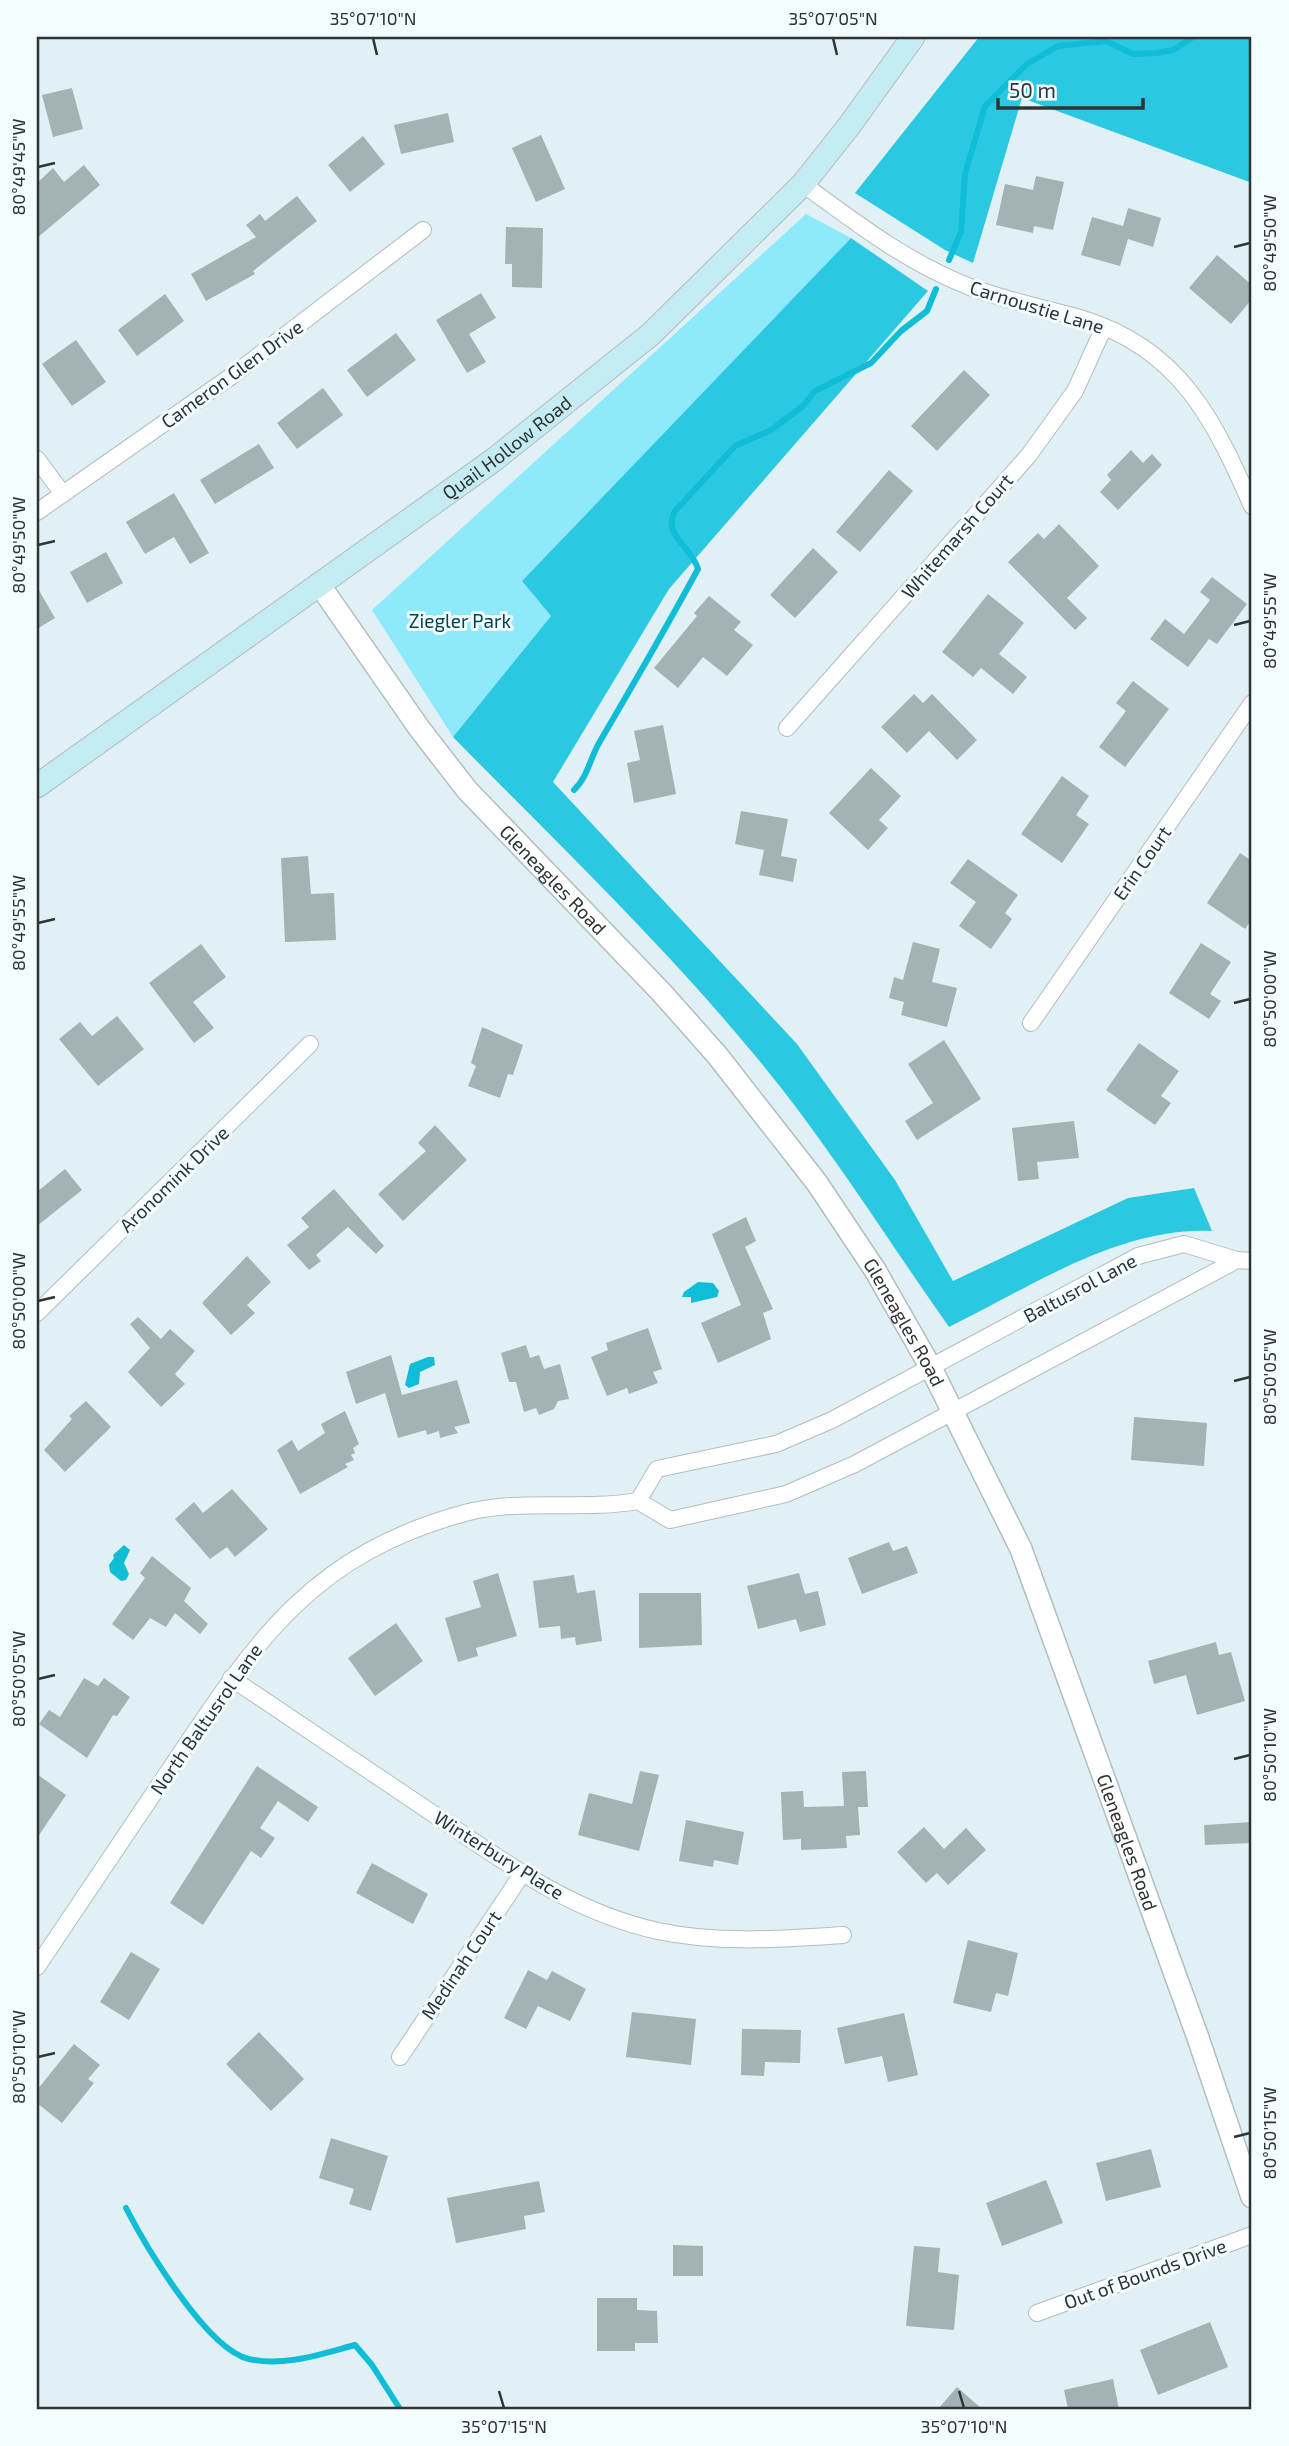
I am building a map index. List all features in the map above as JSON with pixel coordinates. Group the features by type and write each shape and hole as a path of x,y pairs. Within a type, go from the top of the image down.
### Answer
{"main road":[{"name":"Quail Hollow Road","path":"37,786 495,459 601,377 679,307 803,184 913,37"}],"street":[{"name":"Carnoustie Lane","path":"803,184 868,232 943,274 1003,299 1104,327 1146,350 1190,389 1208,414 1252,506"},
{"name":"Cameron Glen Drive","path":"37,512 233,374 423,230"},
{"name":"Whitemarsh Court","path":"787,728 1044,435 1075,391 1104,327"},
{"path":"37,459 63,494"},
{"name":"Gleneagles Road","path":"319,584 419,728 467,790 662,993 752,1097 845,1224 931,1368 1025,1561 1197,2035 1252,2197"},
{"name":"Erin Court","path":"1031,1023 1252,703"},
{"name":"Aronomink Drive","path":"37,1313 310,1044"},
{"name":"Baltusrol Lane","path":"931,1368 1138,1256 1184,1244 1245,1261"},
{"name":"Baltusrol Lane","path":"638,1501 670,1520 786,1494 855,1464 1245,1261"},
{"path":"638,1501 657,1469 776,1444 832,1420 931,1368"},
{"name":"North Baltusrol Lane","path":"37,1967 231,1678 284,1613 306,1594 364,1554 420,1527 505,1505 638,1501"},
{"name":"Winterbury Place","path":"231,1678 522,1874 575,1903 659,1931 746,1941 843,1935"},
{"name":"Medinah Court","path":"400,2057 522,1874"},
{"name":"Out of Bounds Drive","path":"1037,2313 1252,2235"}],"green space":[{"name":"Ziegler Park","path":"806,214 851,238 522,581 551,616 453,737 372,610"}],"shaded area":[{"path":"979,37 1252,37 1252,183 1022,98 973,263 945,250 855,193"},
{"path":"851,238 928,291 669,589 553,782 797,1044 895,1180 953,1281 1128,1198 1194,1188 1212,1231 1177,1232 1109,1249 1043,1278 949,1327 829,1153 752,1052 644,931 453,737 551,616 522,581"},
{"path":"698,1282 713,1283 719,1291 717,1297 691,1303 691,1297 682,1297 684,1292"},
{"path":"434,1357 435,1365 420,1372 419,1384 409,1388 405,1385 410,1364"},
{"path":"124,1545 130,1550 124,1563 129,1574 126,1580 121,1581 110,1572 109,1565 113,1555"}],"building":[{"path":"72,88 83,129 53,137 42,95"},
{"path":"448,113 454,142 401,154 394,125"},
{"path":"541,135 565,189 536,202 512,148"},
{"path":"363,136 385,164 350,192 328,165"},
{"path":"84,165 100,185 37,238 37,183 53,168 64,182"},
{"path":"1036,176 1064,182 1053,230 1034,226 1033,233 996,225 1005,184 1033,190"},
{"path":"297,196 317,221 253,271 255,274 206,301 191,274 256,237 246,225 260,214 265,221"},
{"path":"1128,208 1161,218 1153,247 1128,239 1120,266 1081,255 1092,217 1123,226"},
{"path":"506,227 543,228 542,288 512,287 512,264 505,264"},
{"path":"1217,255 1252,285 1252,299 1231,324 1189,288"},
{"path":"481,293 496,318 469,334 486,362 467,373 436,320"},
{"path":"165,294 184,321 137,356 118,330"},
{"path":"396,333 416,360 367,397 347,370"},
{"path":"76,340 106,382 72,406 42,364"},
{"path":"964,370 990,395 937,451 911,426"},
{"path":"323,388 343,415 297,449 277,423"},
{"path":"259,444 274,468 215,504 200,480"},
{"path":"1131,450 1143,463 1152,454 1162,465 1118,510 1100,492 1111,480 1107,475"},
{"path":"889,470 913,491 860,552 836,532"},
{"path":"174,493 209,553 190,564 174,537 145,554 126,522"},
{"path":"1059,524 1099,566 1067,598 1087,618 1075,630 1008,562 1038,533 1044,539"},
{"path":"813,548 838,572 795,618 770,595"},
{"path":"106,552 123,583 87,603 70,572"},
{"path":"1212,577 1247,604 1217,644 1209,639 1188,667 1150,639 1165,619 1184,634 1210,600 1200,592"},
{"path":"37,587 55,618 37,629"},
{"path":"988,594 1024,623 999,654 1027,677 1013,694 981,668 973,677 942,652"},
{"path":"709,596 741,622 734,630 753,645 727,676 703,657 678,688 654,668 697,616 694,613"},
{"path":"1133,681 1169,709 1125,767 1099,747 1126,711 1116,703"},
{"path":"914,694 923,703 932,694 977,740 957,760 929,731 907,753 881,727"},
{"path":"663,725 676,794 634,803 627,763 640,760 634,731"},
{"path":"871,768 901,796 879,820 888,828 868,850 829,813"},
{"path":"1062,776 1089,796 1076,815 1089,824 1062,863 1021,834"},
{"path":"741,811 788,819 781,856 797,859 793,882 759,875 764,850 735,844"},
{"path":"1240,853 1252,861 1252,919 1245,929 1207,903"},
{"path":"308,856 311,894 334,893 336,940 285,942 281,858"},
{"path":"968,859 1018,895 1005,913 1012,919 991,949 959,926 976,902 950,883"},
{"path":"913,942 940,949 932,982 957,988 947,1027 901,1015 904,1002 889,998 894,977 903,980"},
{"path":"1201,943 1231,962 1210,994 1221,1001 1209,1019 1169,993"},
{"path":"201,944 226,977 193,1002 214,1028 194,1043 149,983"},
{"path":"117,1016 144,1049 98,1086 59,1039 80,1022 92,1036"},
{"path":"482,1027 523,1045 513,1075 508,1074 500,1098 468,1086 476,1066 471,1063"},
{"path":"944,1040 981,1099 917,1140 905,1121 933,1103 908,1064"},
{"path":"1139,1043 1179,1071 1161,1096 1171,1103 1155,1125 1106,1090"},
{"path":"1074,1121 1079,1158 1037,1162 1039,1179 1018,1181 1012,1128"},
{"path":"435,1125 467,1160 403,1221 378,1194 426,1151 418,1143"},
{"path":"65,1169 82,1190 37,1226 37,1192"},
{"path":"334,1189 384,1246 376,1254 348,1227 316,1255 321,1261 309,1270 287,1245 309,1227 301,1218"},
{"path":"746,1217 756,1241 745,1247 773,1309 763,1313 771,1339 718,1363 701,1323 741,1305 712,1234"},
{"path":"247,1256 271,1282 247,1305 255,1313 231,1335 202,1303"},
{"path":"138,1317 161,1339 170,1329 195,1351 175,1374 185,1384 161,1407 128,1372 150,1348 130,1324"},
{"path":"648,1328 662,1369 653,1372 658,1383 629,1394 627,1388 607,1396 591,1357 608,1350 606,1343"},
{"path":"526,1345 530,1358 539,1355 544,1369 560,1364 569,1399 558,1401 554,1409 539,1415 536,1408 524,1412 516,1382 509,1382 501,1353"},
{"path":"391,1355 402,1395 457,1380 470,1423 454,1427 458,1433 440,1438 439,1431 427,1435 426,1430 398,1438 385,1393 356,1404 346,1372"},
{"path":"86,1401 111,1427 65,1472 44,1450 72,1419 69,1416"},
{"path":"345,1411 359,1444 353,1448 355,1453 351,1455 354,1460 345,1464 348,1467 300,1494 277,1450 292,1440 298,1451 325,1433 321,1424"},
{"path":"1134,1417 1207,1423 1204,1466 1131,1460"},
{"path":"232,1489 268,1529 235,1557 227,1547 210,1559 175,1519 194,1502 203,1513"},
{"path":"889,1542 893,1551 907,1546 918,1573 862,1594 848,1558"},
{"path":"152,1556 191,1588 184,1601 208,1624 200,1634 175,1613 166,1627 150,1618 133,1640 112,1624 145,1578 140,1573"},
{"path":"498,1573 517,1636 476,1648 478,1656 458,1662 445,1618 481,1607 473,1581"},
{"path":"799,1573 805,1594 818,1591 826,1625 800,1632 796,1619 758,1629 747,1586"},
{"path":"574,1575 577,1593 595,1590 602,1641 576,1645 575,1637 561,1639 560,1626 539,1628 533,1581"},
{"path":"639,1593 701,1593 702,1645 639,1648"},
{"path":"396,1623 423,1661 375,1696 348,1658"},
{"path":"1216,1642 1219,1655 1231,1652 1245,1701 1197,1715 1186,1675 1154,1684 1148,1661"},
{"path":"84,1678 98,1686 104,1678 130,1697 117,1716 113,1715 87,1758 39,1724 49,1710 60,1717"},
{"path":"257,1766 318,1807 308,1822 278,1801 260,1828 275,1838 261,1858 251,1851 203,1925 170,1903"},
{"path":"640,1771 659,1775 639,1851 578,1835 589,1793 632,1804"},
{"path":"866,1771 868,1807 858,1807 860,1835 846,1836 847,1848 801,1850 801,1839 783,1840 781,1792 803,1791 804,1807 844,1806 842,1772"},
{"path":"37,1774 66,1795 37,1838"},
{"path":"686,1820 744,1832 738,1865 714,1860 713,1867 679,1861"},
{"path":"1252,1822 1252,1843 1205,1845 1204,1825"},
{"path":"924,1827 944,1849 966,1828 986,1850 948,1885 937,1873 926,1883 897,1852"},
{"path":"372,1863 428,1894 413,1924 356,1893"},
{"path":"968,1940 1018,1953 1008,1996 996,1993 991,2012 953,2003"},
{"path":"131,1952 160,1969 129,2020 100,2002"},
{"path":"528,1970 547,1980 552,1971 586,1989 570,2021 538,2006 526,2029 504,2018"},
{"path":"632,2012 696,2019 691,2065 626,2057"},
{"path":"904,2013 918,2075 888,2082 882,2056 845,2064 837,2028"},
{"path":"742,2029 801,2030 800,2063 765,2062 764,2076 741,2075"},
{"path":"259,2032 304,2079 271,2111 226,2064"},
{"path":"74,2044 100,2065 88,2079 94,2083 62,2123 37,2103 37,2090"},
{"path":"331,2138 388,2156 371,2211 349,2204 354,2189 319,2178"},
{"path":"1151,2149 1161,2187 1106,2201 1096,2163"},
{"path":"1046,2180 1063,2223 1002,2246 986,2203"},
{"path":"539,2181 545,2212 524,2216 526,2229 456,2243 447,2198"},
{"path":"673,2245 703,2246 703,2276 673,2276"},
{"path":"914,2246 940,2248 938,2272 959,2275 954,2330 906,2326"},
{"path":"597,2298 637,2298 637,2310 657,2311 658,2343 635,2343 635,2351 597,2351"},
{"path":"1210,2322 1228,2367 1158,2395 1140,2350"},
{"path":"1113,2379 1119,2409 1068,2409 1064,2390"},
{"path":"957,2387 982,2409 938,2409"}],"waterway":[{"path":"949,260 961,232 965,174 985,106 1027,64 1058,46 1106,41 1133,54 1157,53 1173,50 1193,37"},
{"path":"574,790 698,569 672,527 675,511 735,446 771,430 803,406 815,391 871,363 901,331 927,311 936,289"},
{"path":"126,2208 179,2294 215,2337 232,2351 249,2359 276,2361 302,2358 355,2345 372,2365 400,2409"}]}
